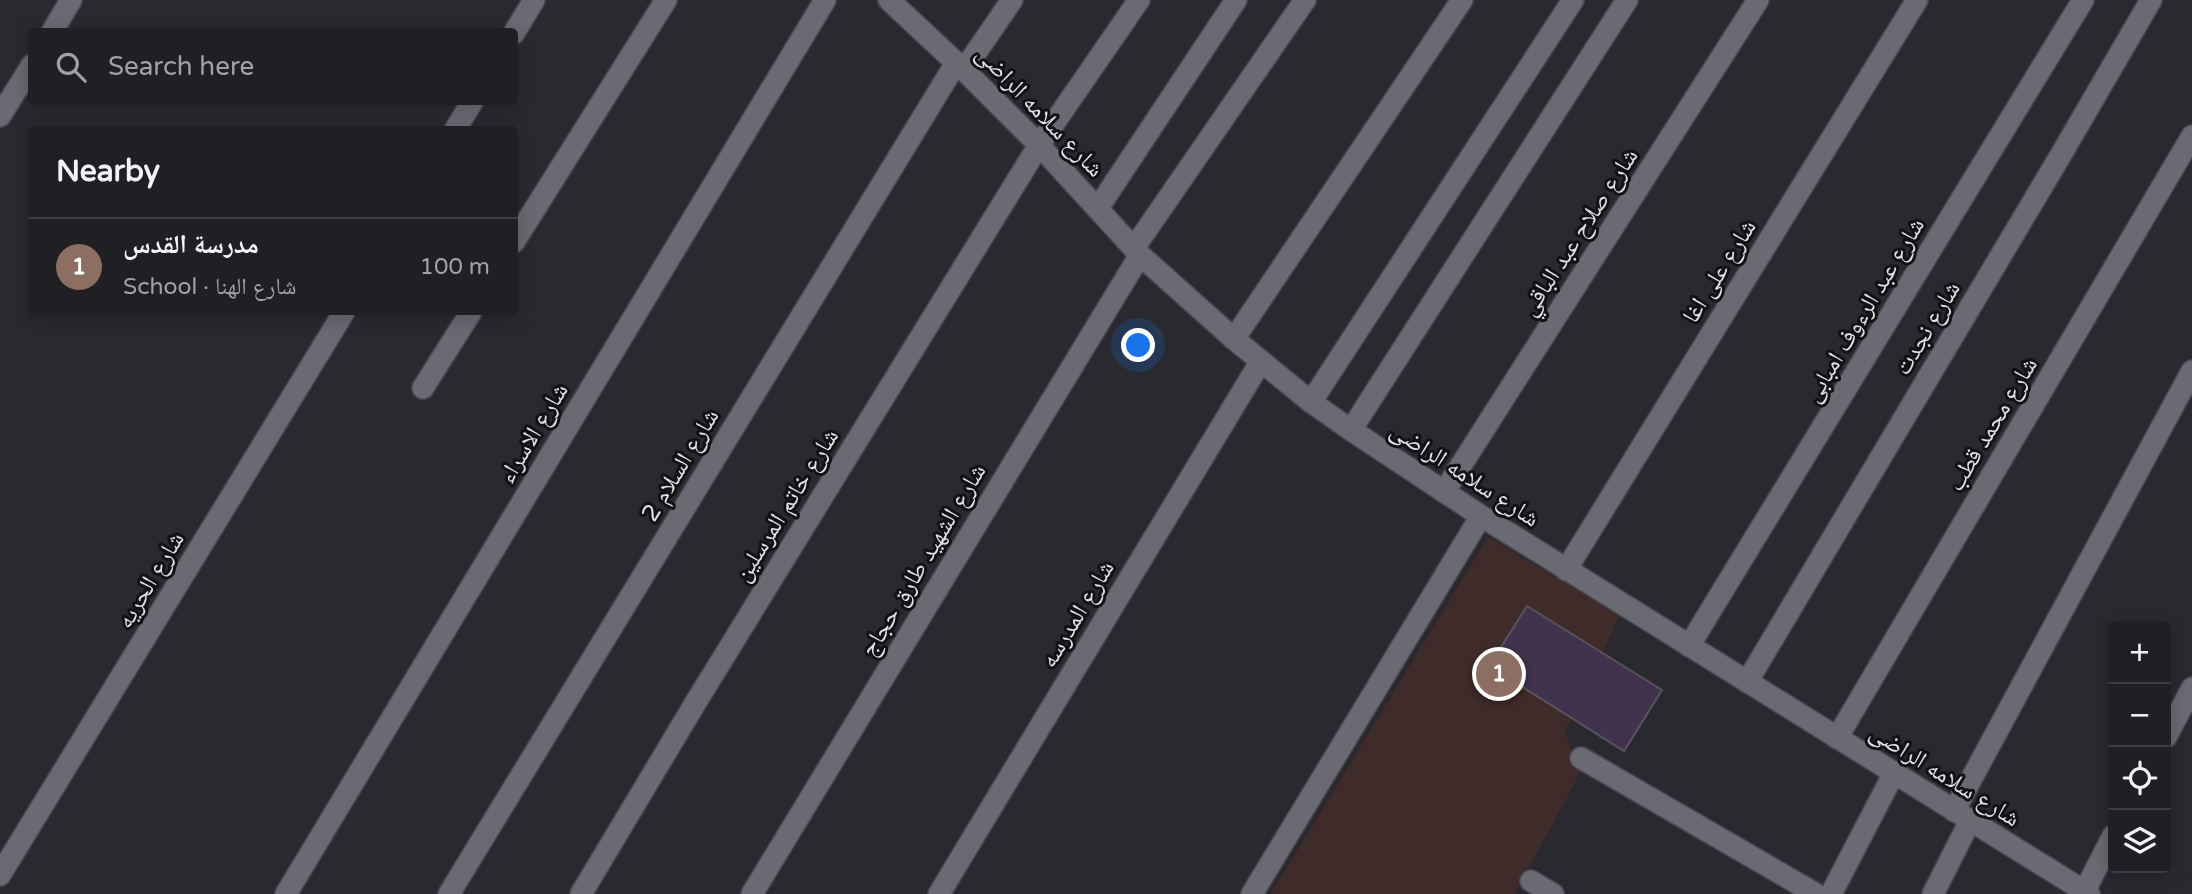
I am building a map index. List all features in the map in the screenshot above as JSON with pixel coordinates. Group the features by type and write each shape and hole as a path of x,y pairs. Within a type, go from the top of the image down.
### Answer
{"street":[{"path":"54,28 71,0"},
{"path":"517,28 534,0"},
{"path":"518,236 666,0"},
{"name":"شارع الاسراء","path":"286,894 825,0"},
{"name":"شارع سلامه الراضى","path":"889,0 1039,145 1137,251 1234,339 1311,402 1566,570 2085,893"},
{"name":"شارع السلام 2","path":"449,894 960,66 1013,0"},
{"name":"شارع خاتم المرسلين","path":"581,894 703,690 1039,145 1139,0"},
{"path":"1098,208 1236,0"},
{"name":"شارع الشهيد طارق حجاج","path":"752,894 1137,251 1305,0"},
{"path":"1234,339 1462,0"},
{"path":"1311,402 1573,0"},
{"path":"1350,430 1627,0"},
{"name":"شارع صلاح عبد الباقي","path":"1444,492 1758,0"},
{"name":"شارع على اغا","path":"1566,570 1917,0"},
{"name":"شارع عبد الرءوف امبابى","path":"1689,646 2083,0"},
{"name":"شارع نجدت","path":"1747,682 2151,0"},
{"path":"0,116 28,71"},
{"path":"457,126 470,105"},
{"name":"شارع محمد قطب","path":"1838,738 2192,136"},
{"name":"شارع الحريه","path":"0,875 342,315"},
{"path":"423,388 469,315"},
{"name":"شارع المدرسه","path":"939,894 1261,361"},
{"path":"1933,894 1962,816 2192,371"},
{"path":"1252,894 1481,516"},
{"path":"2171,728 2192,688"},
{"path":"1581,758 1816,894"},
{"path":"1831,894 1894,773"},
{"path":"2085,893 2108,846"},
{"path":"1531,881 1553,894"}],"shaded area":[{"path":"1488,537 1620,615 1565,732 1580,773 1515,894 1271,894"}],"building":[{"path":"1527,606 1662,690 1624,751 1489,666"}],"place":[{"name":"مدرسة القدس","path":"1499,674"}]}
